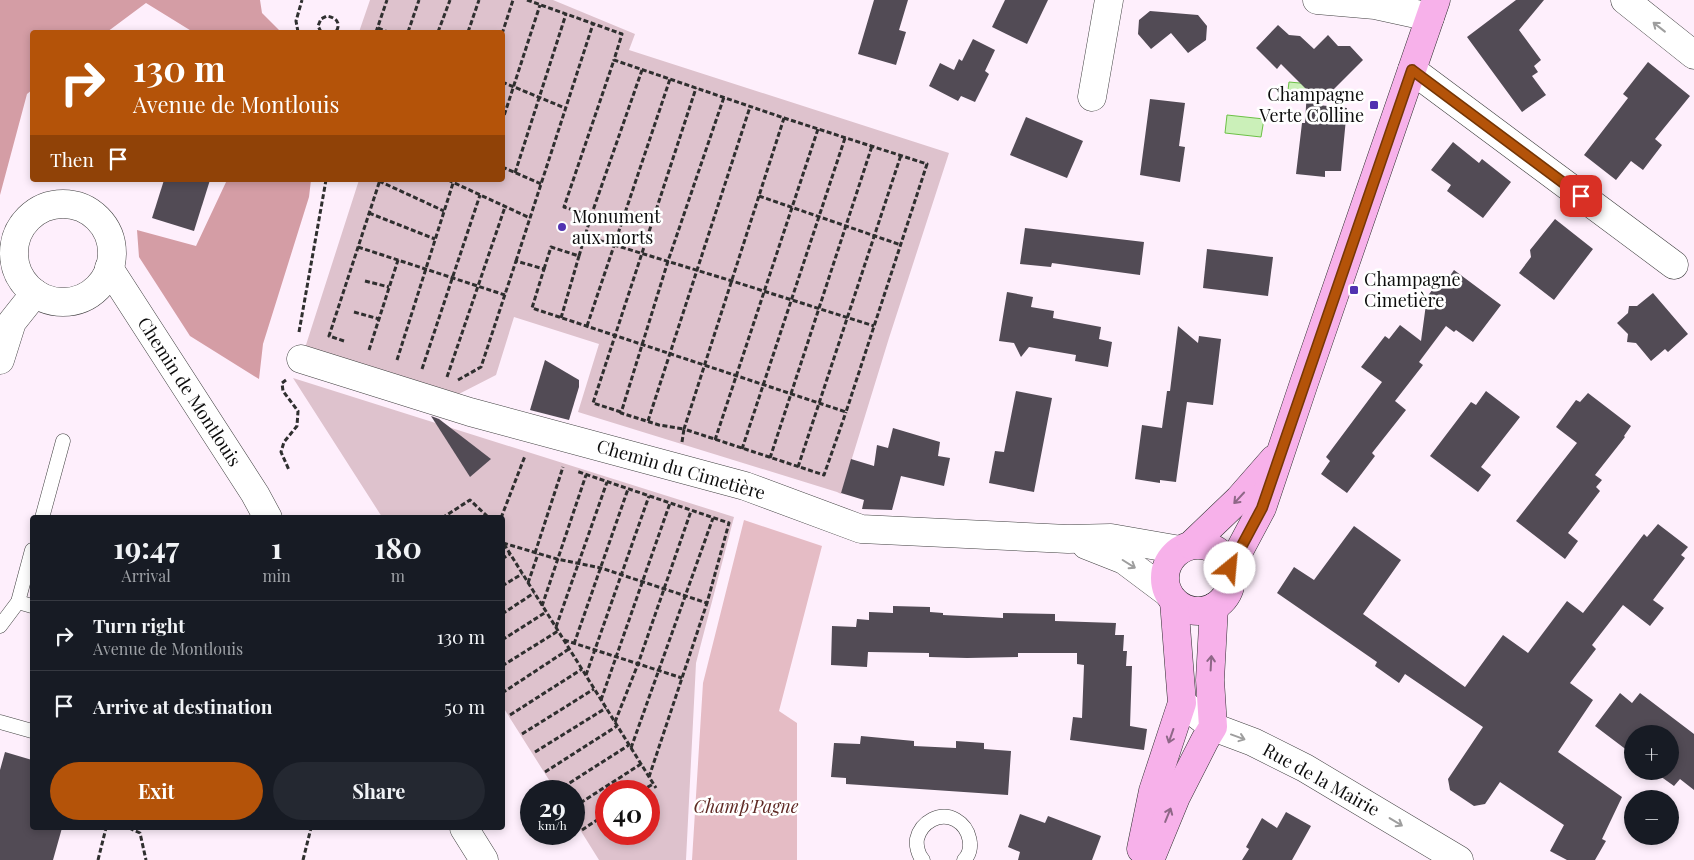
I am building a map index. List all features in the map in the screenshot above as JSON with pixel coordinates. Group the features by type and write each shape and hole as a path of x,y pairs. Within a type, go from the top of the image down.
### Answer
{"street":[{"path":"1092,97 1109,0"},
{"path":"1230,568 1262,508 1433,9 1317,0"},
{"path":"1625,0 1694,55"},
{"path":"1412,70 1674,265"},
{"path":"56,204 72,205 88,210 100,221 109,236 112,252 109,268 103,282 92,292 78,299 63,302 48,299 35,293 23,281 16,266 14,249 18,233 27,219 40,210 56,204"},
{"name":"Chemin de Montlouis","path":"109,268 255,494 266,515"},
{"path":"0,360 12,322 35,293"},
{"name":"Chemin du Cimetière","path":"301,358 470,412 745,486 861,529 1068,539 1111,538 1186,548"},
{"path":"1139,860 1153,790 1182,703 1171,597 1165,584 1168,564 1172,556 1186,548 1239,499 1283,449"},
{"name":"Chemin du Cimetière","path":"1068,539 1124,560 1171,597"},
{"path":"1171,597 1183,608 1204,611 1214,607 1223,600 1229,590 1230,568 1219,552 1201,545 1186,548"},
{"path":"1150,860 1176,797 1213,728 1210,680 1214,607"},
{"name":"Rue de la Mairie","path":"1182,703 1213,728 1253,742 1305,768 1459,860"},
{"path":"465,830 484,860"}],"lane":[{"path":"43,515 63,441"},
{"path":"0,626 18,602 30,557"},
{"path":"18,602 30,605"},
{"path":"0,722 30,730"},
{"path":"923,860 920,857 916,844 919,830 929,820 942,816 956,820 966,829 970,843 969,859"}],"path":[{"path":"298,30 296,20 302,0"},
{"path":"383,30 378,28 387,0"},
{"path":"409,30 419,0"},
{"path":"439,30 450,0"},
{"path":"469,30 479,0"},
{"path":"503,30 513,0"},
{"path":"527,0 622,34 564,207 591,216"},
{"path":"505,113 540,5"},
{"path":"515,173 566,14"},
{"path":"320,30 318,26 321,19 327,16 334,17 338,22 338,30"},
{"path":"438,375 457,381 481,366 593,24"},
{"path":"614,60 927,164 824,475 684,429 648,421 594,403 696,88"},
{"path":"561,318 591,216 642,70"},
{"path":"587,326 670,79"},
{"path":"505,83 565,108"},
{"path":"621,412 668,261 724,98"},
{"path":"648,421 750,106"},
{"path":"678,468 684,429 784,118"},
{"path":"715,440 818,129"},
{"path":"742,448 845,138"},
{"path":"770,458 872,146"},
{"path":"798,467 901,155"},
{"path":"505,168 541,184"},
{"path":"289,470 281,452 284,442 297,426 298,411 284,391 282,382 295,372 301,358 298,339 326,182"},
{"path":"345,342 329,336 378,182"},
{"path":"383,182 444,211"},
{"path":"405,363 397,360 454,182"},
{"path":"456,182 530,218"},
{"path":"422,369 480,195"},
{"path":"759,196 901,245"},
{"path":"447,378 505,207"},
{"path":"369,213 436,239"},
{"path":"585,236 732,280 874,326"},
{"path":"358,247 504,295"},
{"path":"579,256 551,247 532,308 846,412"},
{"path":"369,350 398,260"},
{"path":"516,261 544,269"},
{"path":"365,280 389,288"},
{"path":"354,312 379,319"},
{"path":"361,347 378,353"},
{"path":"414,366 430,372"},
{"path":"502,515 534,429"},
{"path":"528,583 562,467 729,523 707,603 649,777"},
{"path":"542,606 586,475"},
{"path":"505,664 557,629 607,482"},
{"path":"574,644 628,489"},
{"path":"586,676 649,496"},
{"path":"447,515 470,500 485,515"},
{"path":"601,700 670,504"},
{"path":"545,772 616,724 691,511"},
{"path":"576,780 630,747 660,671 713,518"},
{"path":"505,543 536,554 601,568 707,603"},
{"path":"505,545 651,780"},
{"path":"505,557 510,554"},
{"path":"505,584 522,574"},
{"path":"505,612 534,593"},
{"path":"505,638 546,612"},
{"path":"564,640 682,678"},
{"path":"505,691 569,649"},
{"path":"510,715 582,669"},
{"path":"522,734 594,689"},
{"path":"535,752 606,708"},
{"path":"585,800 641,764"},
{"path":"98,860 106,830"},
{"path":"133,830 140,833 146,860"},
{"path":"303,860 310,830"}],"green space":[{"name":"Champ'Pagne","path":"744,520 822,546 779,711 797,723 797,860 692,860 703,683"}],"shaded area":[{"path":"0,0 260,0 262,13 279,30 190,30 146,3 110,30 30,30 30,92 27,94 0,195"},
{"path":"370,0 553,0 635,34 629,50 949,153 841,494 578,412 599,344 514,317 496,375 453,397 305,348 358,182 505,182 505,30 360,30"},
{"path":"1289,82 1321,85 1319,101 1287,98"},
{"path":"1227,115 1264,119 1261,137 1225,133"},
{"path":"226,182 311,182 309,197 263,344 259,379 190,336 139,257 137,230 196,246"},
{"path":"293,378 734,517 696,663 686,860 599,860 585,838 585,780 549,780 505,710 505,515 381,515"}],"building":[{"path":"874,0 908,0 899,30 906,32 896,65 858,54"},
{"path":"1005,0 1048,0 1027,44 992,27"},
{"path":"1516,0 1544,0 1519,30 1541,60 1534,66 1538,72 1532,76 1546,95 1522,112 1467,37"},
{"path":"1150,11 1198,15 1207,26 1206,40 1188,53 1171,33 1151,49 1138,34 1139,20"},
{"path":"1278,25 1289,35 1300,36 1314,49 1328,35 1338,46 1350,46 1363,60 1318,105 1347,108 1341,171 1325,171 1325,177 1296,174 1302,123 1305,123 1307,90 1281,64 1277,69 1256,48"},
{"path":"973,39 995,50 985,71 989,74 975,102 961,96 958,101 929,86 940,63 954,70 959,59 962,61"},
{"path":"1648,62 1690,96 1655,139 1662,145 1643,170 1631,161 1616,180 1584,155 1628,98 1623,94"},
{"path":"1150,99 1185,103 1179,146 1185,147 1180,182 1140,175"},
{"path":"1026,117 1083,141 1067,178 1010,155"},
{"path":"1453,142 1479,163 1482,159 1511,182 1483,218 1447,191 1451,185 1431,170"},
{"path":"163,182 209,182 194,231 152,218"},
{"path":"1555,219 1593,249 1554,300 1519,273 1531,257 1530,250"},
{"path":"1025,228 1144,242 1140,275 1052,263 1051,267 1020,264"},
{"path":"1207,249 1273,257 1268,296 1203,288"},
{"path":"1454,270 1501,305 1473,342 1456,330 1454,332 1446,326 1419,362 1423,365 1395,401 1406,410 1372,453 1375,456 1347,493 1321,474 1330,461 1326,457 1382,382 1361,367 1385,336 1389,339 1400,325 1421,341 1427,297 1438,282 1443,286"},
{"path":"1007,292 1033,297 1031,307 1054,311 1053,318 1101,327 1099,339 1112,342 1108,367 1075,361 1076,355 1029,347 1021,357 1014,343 999,341"},
{"path":"1653,293 1688,334 1668,352 1665,349 1651,361 1636,343 1627,342 1628,334 1617,323 1628,313 1629,306 1637,306"},
{"path":"1178,326 1198,343 1199,336 1221,339 1213,405 1187,402 1176,482 1160,480 1160,483 1135,479 1142,425 1162,428 1167,391 1170,391"},
{"path":"545,360 579,380 579,387 569,420 530,410"},
{"path":"1016,391 1052,398 1034,492 989,483 995,451 1004,452"},
{"path":"1486,391 1520,417 1481,467 1491,475 1478,492 1430,456 1471,402 1476,405"},
{"path":"1588,393 1631,426 1625,437 1595,475 1602,480 1596,487 1600,491 1568,533 1578,541 1565,559 1516,521 1577,443 1556,427 1576,400 1580,402"},
{"path":"431,416 439,419 491,459 470,477"},
{"path":"893,428 940,442 938,456 950,458 944,486 901,476 892,510 862,509 864,500 841,493 851,459 874,466 877,445 888,448"},
{"path":"1658,524 1688,547 1681,555 1685,558 1653,600 1664,608 1650,626 1623,605 1592,645 1596,649 1570,683 1593,700 1558,752 1622,797 1602,839 1606,841 1595,860 1567,860 1550,851 1564,825 1500,782 1485,804 1474,806 1450,790 1448,779 1483,727 1405,674 1399,683 1375,666 1377,662 1277,593 1294,567 1314,580 1354,526 1401,560 1363,614 1465,687 1503,635 1528,653 1567,601 1583,613 1644,534 1647,537"},
{"path":"893,606 930,607 930,612 943,613 943,615 1003,618 1003,613 1055,614 1055,621 1116,623 1115,635 1124,635 1123,651 1127,651 1126,666 1132,666 1130,726 1147,729 1144,750 1070,740 1073,717 1082,718 1084,665 1077,664 1077,653 1018,653 1018,657 967,658 929,657 929,653 868,652 867,667 831,665 832,626 856,627 857,619 869,620 869,612 893,613"},
{"path":"1620,693 1632,703 1640,693 1694,734 1694,790 1680,779 1674,786 1666,780 1679,780 1679,725 1624,725 1624,748 1595,726"},
{"path":"861,736 914,741 914,746 956,748 956,741 984,743 984,749 1011,751 1008,795 846,784 846,778 831,777 834,743 860,744"},
{"path":"5,752 30,759 30,830 61,830 53,860 0,860 0,770"},
{"path":"1286,812 1311,826 1292,860 1242,860 1249,849 1246,847 1262,818 1277,828"},
{"path":"1020,814 1045,823 1048,816 1101,836 1092,860 1018,860 1020,852 1008,847"}],"place":[{"name":"Champagne Verte Colline","path":"1374,105"},
{"name":"Monument aux morts","path":"562,227"},
{"name":"Champagne Cimetière","path":"1354,290"}],"route":[{"path":"1230,568 1262,508 1412,70 1581,196"}]}
